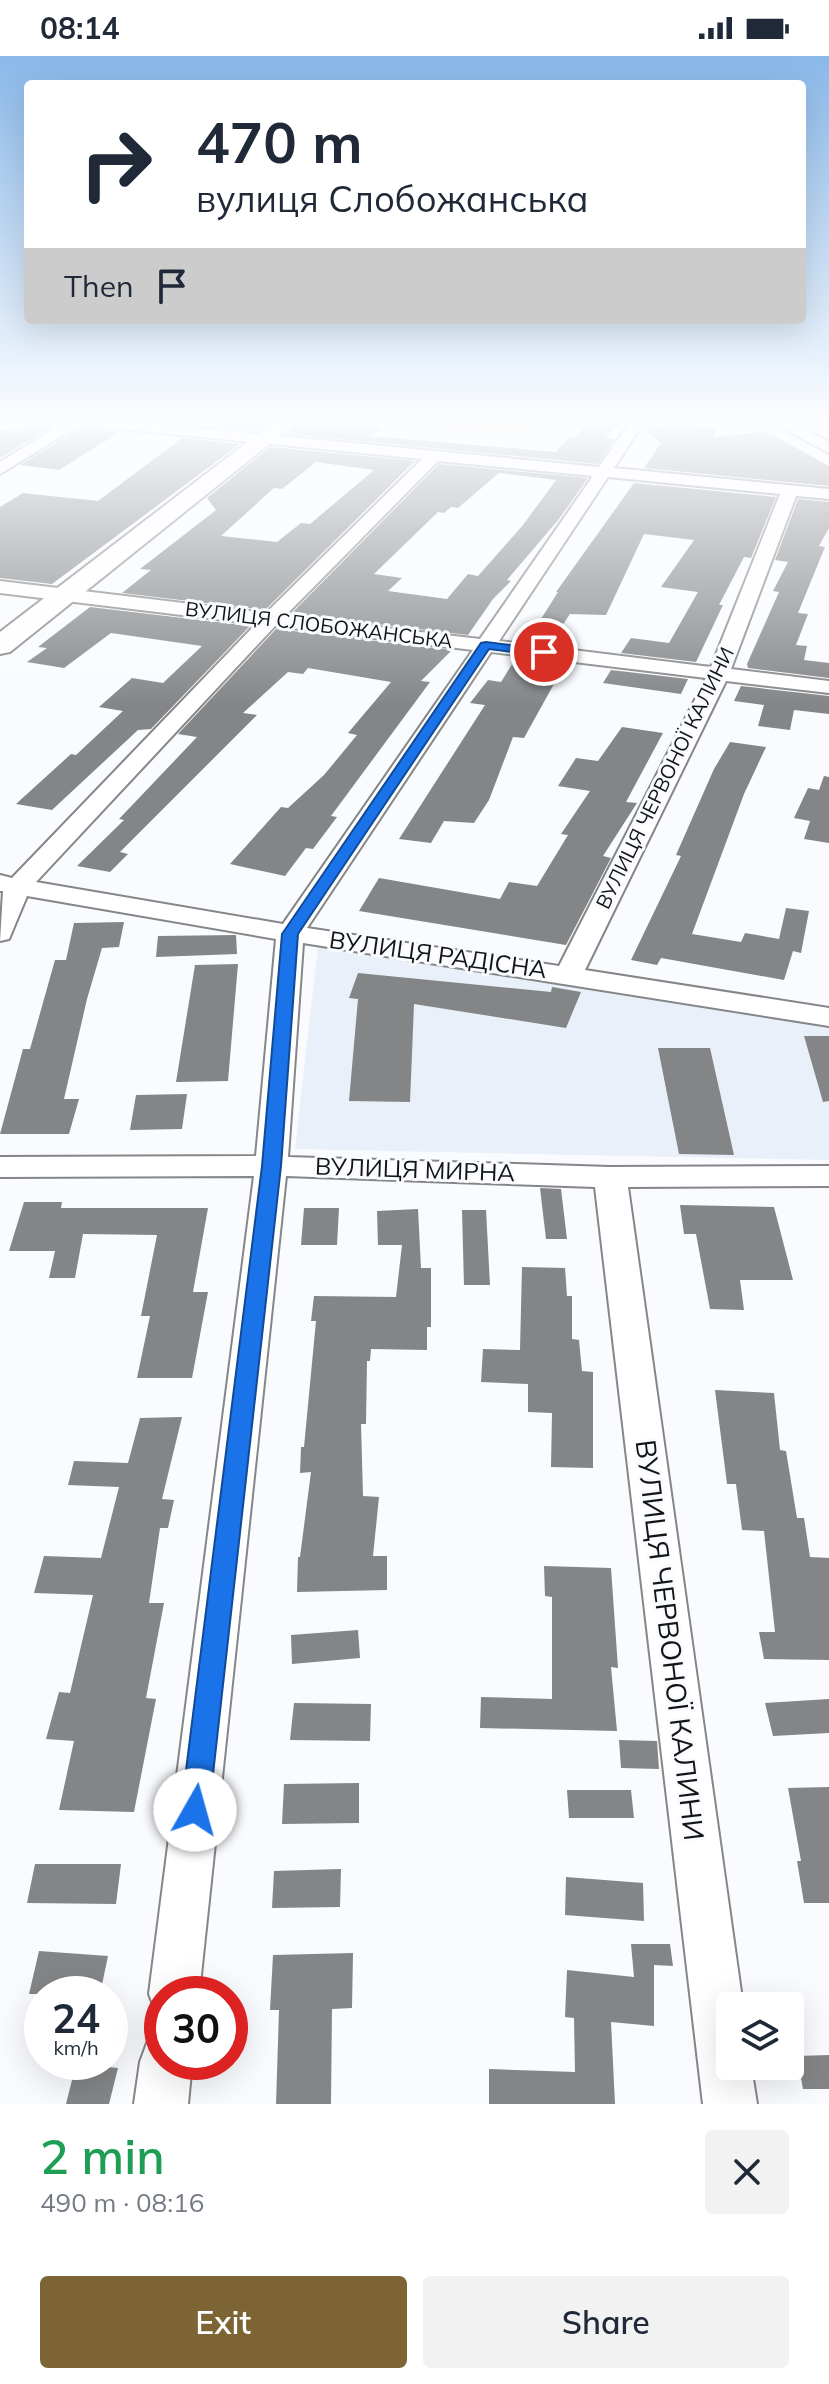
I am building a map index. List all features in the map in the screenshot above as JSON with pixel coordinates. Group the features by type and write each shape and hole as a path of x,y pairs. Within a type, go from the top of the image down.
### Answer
{"street":[{"path":"0,646 166,517"},
{"path":"0,933 8,885 373,517"},
{"path":"176,1976 271,1166 290,934 574,517"},
{"name":"ВУЛИЦЯ ЧЕРВОНОЇ КАЛИНИ","path":"569,974 719,673 780,517"},
{"name":"ВУЛИЦЯ СЛОБОЖАНСЬКА","path":"0,587 829,687"},
{"name":"ВУЛИЦЯ РАДІСНА","path":"8,885 290,934 569,974 829,1017"},
{"name":"ВУЛИЦЯ МИРНА","path":"0,1167 271,1166 610,1177 829,1176"},
{"name":"ВУЛИЦЯ ЧЕРВОНОЇ КАЛИНИ","path":"610,1177 730,2104"},
{"path":"161,2104 164,2080"}],"shaded area":[{"path":"318,947 829,1023 829,1160 295,1149"}],"building":[{"path":"0,517 143,517 52,584 0,578"},
{"path":"208,517 242,517 221,536 277,542 301,523 310,524 319,517 359,517 265,610 122,593 151,570 140,569"},
{"path":"387,517 433,517 374,574 402,578 388,591 447,599 468,574 478,576 529,517 561,517 507,580 511,581 493,599 468,635 291,614"},
{"path":"610,517 768,517 751,558 744,557 719,605 723,605 696,662 621,653 631,638 669,643 698,592 661,587 694,540 644,534 606,615 570,614 550,644 527,641 556,592"},
{"path":"791,517 829,517 829,528 819,546 825,547 798,613 808,614 796,645 807,646 804,660 829,663 829,678 748,668 747,664 779,592 773,591 788,562 775,560"},
{"path":"90,607 250,626 151,729 138,730 52,810 16,804 123,711 99,707 132,678 163,683 202,646 111,633 64,668 27,662 47,648 38,647"},
{"path":"276,629 452,650 421,681 430,682 331,816 337,817 313,849 306,848 285,876 230,864 281,807 288,808 324,775 357,735 348,733 391,682 308,668 303,674 288,672 243,713 257,715 120,852 128,854 110,872 77,866 124,820 119,819 197,737 178,734"},
{"path":"516,658 565,664 524,738 513,737 489,800 474,823 444,821 431,843 399,839 485,705 470,703 488,680 501,682"},
{"path":"611,670 688,679 681,694 603,683"},
{"path":"741,686 829,696 829,714 794,710 790,730 758,726 764,705 734,701"},
{"path":"622,727 663,733 626,802 637,803 603,856 611,858 566,945 359,911 379,878 500,899 509,882 537,886 568,835 561,834 590,791 558,786 576,758 598,761"},
{"path":"730,742 766,747 744,794 692,934 741,942 745,933 779,939 786,908 809,911 801,953 793,951 784,980 661,958 657,965 631,960 681,856 676,855 714,769"},
{"path":"824,776 829,777 829,843 804,839 810,821 794,818 808,788 819,790"},
{"path":"124,922 119,947 102,948 87,999 64,1099 79,1099 69,1134 0,1134 23,1049 30,1049 55,960 66,960 74,923"},
{"path":"236,935 237,954 156,957 158,936"},
{"path":"238,964 228,1081 176,1082 195,965"},
{"path":"358,973 551,992 552,987 581,992 566,1028 414,1004 410,1102 349,1101 358,999 349,998"},
{"path":"804,1036 829,1036 829,1101 823,1102"},
{"path":"658,1048 710,1048 734,1155 679,1154"},
{"path":"187,1094 182,1129 130,1130 136,1095"},
{"path":"540,1188 561,1189 567,1239 546,1239"},
{"path":"24,1202 62,1202 61,1208 208,1208 193,1292 208,1292 192,1378 137,1378 150,1316 141,1316 157,1235 83,1234 75,1278 49,1278 55,1251 9,1251"},
{"path":"680,1205 774,1207 793,1280 740,1280 744,1310 710,1309 696,1234 684,1234"},
{"path":"304,1208 339,1208 337,1245 301,1245"},
{"path":"418,1209 421,1268 431,1268 431,1327 427,1327 427,1350 371,1349 370,1361 367,1361 366,1424 361,1424 363,1496 379,1497 373,1556 387,1556 387,1590 297,1592 298,1557 311,1472 300,1473 316,1321 311,1321 314,1296 396,1297 402,1245 378,1245 377,1211"},
{"path":"462,1210 486,1210 490,1285 464,1285"},
{"path":"522,1267 565,1268 567,1296 572,1296 572,1339 579,1340 582,1371 593,1372 593,1468 551,1467 552,1413 528,1412 528,1384 481,1382 483,1349 520,1350"},
{"path":"715,1390 774,1393 780,1450 786,1451 797,1518 804,1518 810,1557 829,1558 829,1660 764,1659 759,1632 775,1632 764,1531 742,1530 736,1484 727,1484"},
{"path":"182,1417 162,1499 174,1500 168,1528 160,1528 149,1603 164,1603 146,1698 156,1699 134,1812 59,1810 74,1741 46,1739 59,1692 70,1693 93,1595 34,1593 44,1556 101,1558 119,1487 68,1485 74,1461 128,1463 140,1418"},
{"path":"544,1566 611,1568 618,1668 611,1667 617,1731 480,1728 481,1697 552,1699 552,1597 545,1596"},
{"path":"358,1630 360,1658 292,1664 291,1635"},
{"path":"829,1699 829,1733 773,1736 765,1703"},
{"path":"294,1703 371,1704 370,1741 290,1740"},
{"path":"619,1740 657,1741 659,1769 621,1768"},
{"path":"359,1783 359,1823 282,1824 284,1784"},
{"path":"829,1787 829,1903 804,1903 797,1861 801,1861 788,1788"},
{"path":"567,1790 631,1790 634,1818 569,1818"},
{"path":"35,1864 121,1864 116,1904 27,1903"},
{"path":"341,1869 340,1907 272,1908 274,1871"},
{"path":"566,1877 643,1883 644,1921 565,1915"},
{"path":"631,1944 670,1944 673,1966 654,1965 654,2026 611,2022 615,2104 489,2104 489,2069 575,2072 574,2018 565,2017 567,1970 634,1977"},
{"path":"39,1951 108,1956 104,1976 33,1976"},
{"path":"353,1953 352,2008 332,2009 331,2104 276,2104 279,2010 270,2010 273,1955"},
{"path":"829,2055 829,2089 803,2089 804,2056"},
{"path":"72,2080 115,2080 109,2104 66,2104"}],"route":[{"path":"195,1810 271,1166 290,934 486,645 544,652"}]}
